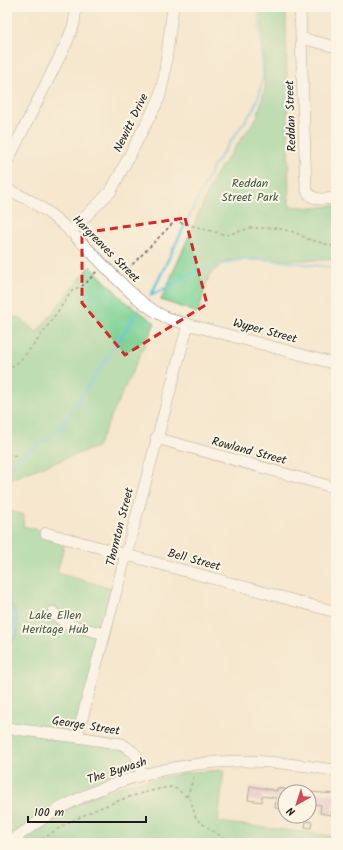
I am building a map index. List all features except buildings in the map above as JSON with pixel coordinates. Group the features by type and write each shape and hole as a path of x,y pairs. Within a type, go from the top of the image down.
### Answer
{"street":[{"path":"7,162 67,42 74,24 76,7"},
{"name":"Newitt Drive","path":"70,232 111,191 159,99 164,77 173,7"},
{"name":"Reddan Street","path":"300,7 306,188 310,196 315,198 336,198"},
{"path":"301,38 336,47"},
{"name":"Hargreaves Street","path":"7,190 36,204 50,213 143,303 159,314 172,320 188,324"},
{"name":"Wyper Street","path":"188,324 336,364"},
{"name":"Thornton Street","path":"77,736 156,438 188,324"},
{"name":"Rowland Street","path":"156,438 336,488"},
{"name":"Bell Street","path":"46,533 336,612"},
{"path":"53,612 59,619 66,623 105,634"},
{"name":"George Street","path":"7,728 116,742 127,747 136,755 142,775"},
{"name":"The Bywash","path":"10,843 32,826 69,803 105,787 142,775 199,764 244,761 336,770"}],"path":[{"path":"124,273 175,221 226,235 251,228 274,228 294,232 308,239 336,247"},
{"path":"7,371 20,361 40,337 72,291 84,284 98,270"},
{"path":"7,454 18,456"},
{"path":"187,797 199,764"},
{"path":"37,843 73,820 127,798 171,787 178,789 191,801 196,819 217,834 226,838 275,843"}],"highlighted area":[{"path":"185,218 207,304 125,355 82,303 82,233"}],"green space":[{"name":"Reddan Street Park","path":"262,7 286,7 289,206 315,208 336,205 336,260 227,260 209,275 198,313 161,300 216,174 257,117 265,88"},
{"path":"90,266 125,301 155,323 97,447 7,481 7,318 18,317 37,332"},
{"name":"Lake Ellen Heritage Hub","path":"7,510 24,515 23,526 66,537 57,573 118,590 78,736 123,744 143,774 122,780 7,843"},
{"path":"224,770 218,822 336,837 336,843 16,843 31,830 79,802 127,784 190,772"}],"water":[{"path":"7,597 17,616 18,629 17,635 7,646"}],"waterway":[{"path":"151,295 214,165 253,110 259,95 263,77 259,7"},
{"path":"151,295 198,270 234,261 255,258 336,268"},
{"path":"7,466 51,436 62,425 137,313"}]}
